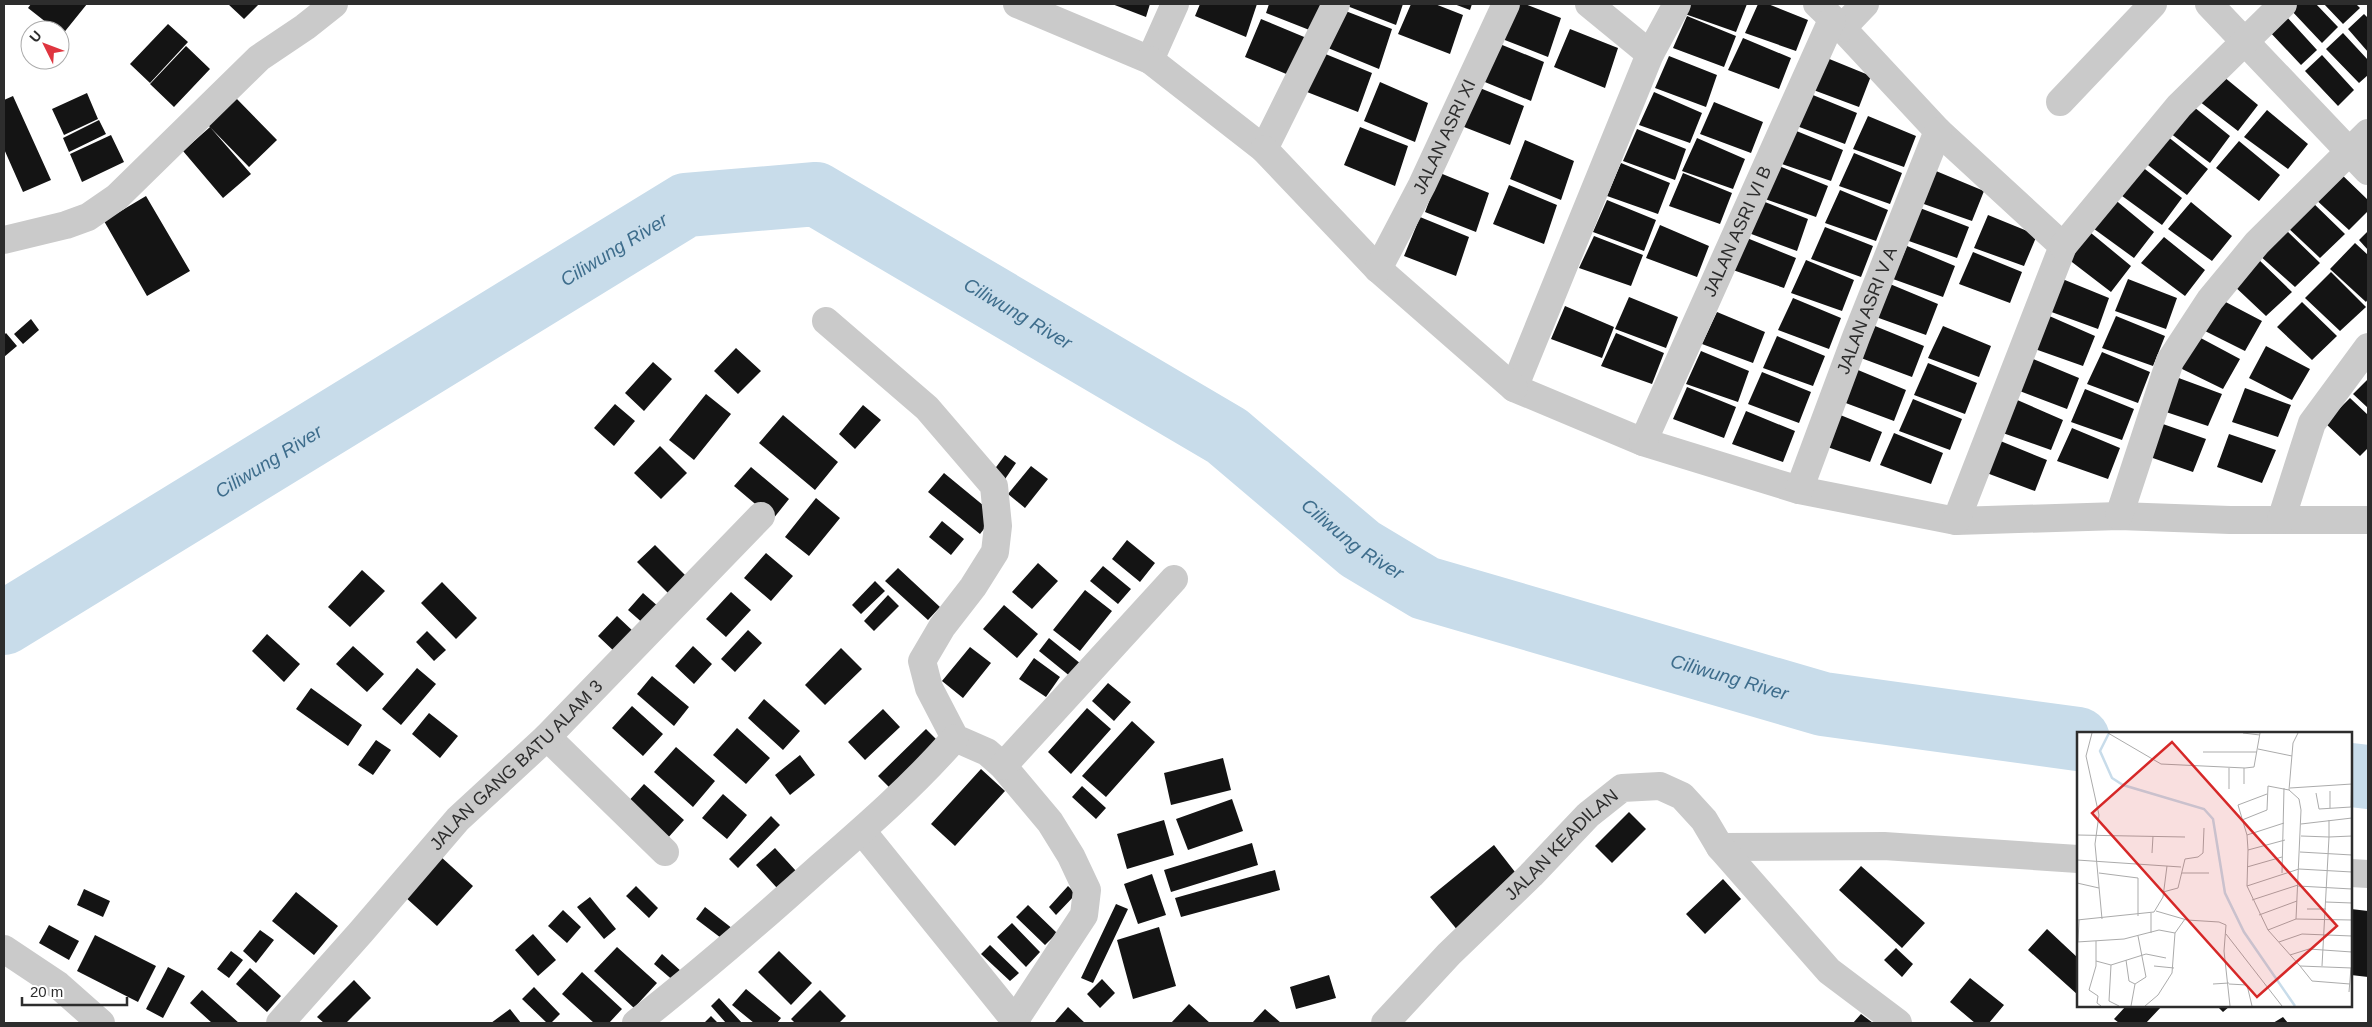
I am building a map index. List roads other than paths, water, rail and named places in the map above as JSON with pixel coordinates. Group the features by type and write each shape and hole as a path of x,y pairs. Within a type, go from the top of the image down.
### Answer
{"street":[{"path":"4,240 66,225 88,217 117,197 259,58 305,27 334,4"},
{"path":"1017,4 1150,60 1264,149 1378,269 1514,388 1643,442 1799,490 1956,522 2119,516 2368,520"},
{"path":"1150,60 1176,4"},
{"path":"1264,149 1336,4"},
{"name":"JALAN ASRI XI","path":"1378,269 1422,185 1506,4"},
{"path":"1589,4 1650,54"},
{"path":"1514,388 1650,54 1677,4"},
{"name":"JALAN ASRI VI B","path":"1643,442 1830,17 1865,4"},
{"path":"2060,102 2154,4"},
{"path":"2209,4 2368,171"},
{"path":"1956,522 2063,246 2179,106 2283,4"},
{"path":"1830,17 1938,131 2063,246"},
{"name":"JALAN ASRI V A","path":"1799,490 1856,337 1938,131"},
{"path":"2119,516 2170,362 2210,300 2257,243 2368,133"},
{"path":"826,321 927,408 994,486 998,526 996,552 973,587 942,627 922,661 930,688 955,738 987,752 1003,766 1050,822 1087,890 1084,915 1016,1022 862,830"},
{"path":"2281,520 2312,423 2368,347"},
{"name":"JALAN GANG BATU ALAM 3","path":"280,1023 458,819 547,737 761,516"},
{"path":"1003,766 1174,579"},
{"path":"547,737 665,852"},
{"path":"636,1023 718,958 862,830 942,753 955,738"},
{"name":"JALAN KEADILAN","path":"1385,1023 1449,954 1531,875 1588,815 1622,788 1660,786 1682,796 1704,820 1720,847 1829,971 1898,1023"},
{"path":"1720,847 1884,846 2077,859"},
{"path":"2352,873 2368,874"},
{"path":"4,949 58,985 101,1023"}],"waterway":[{"name":"Ciliwung River","path":"4,623 686,205 816,194 1227,436 1360,549 1425,588 1823,704 2077,739"},
{"name":"Ciliwung River","path":"2352,775 2368,777"}]}
